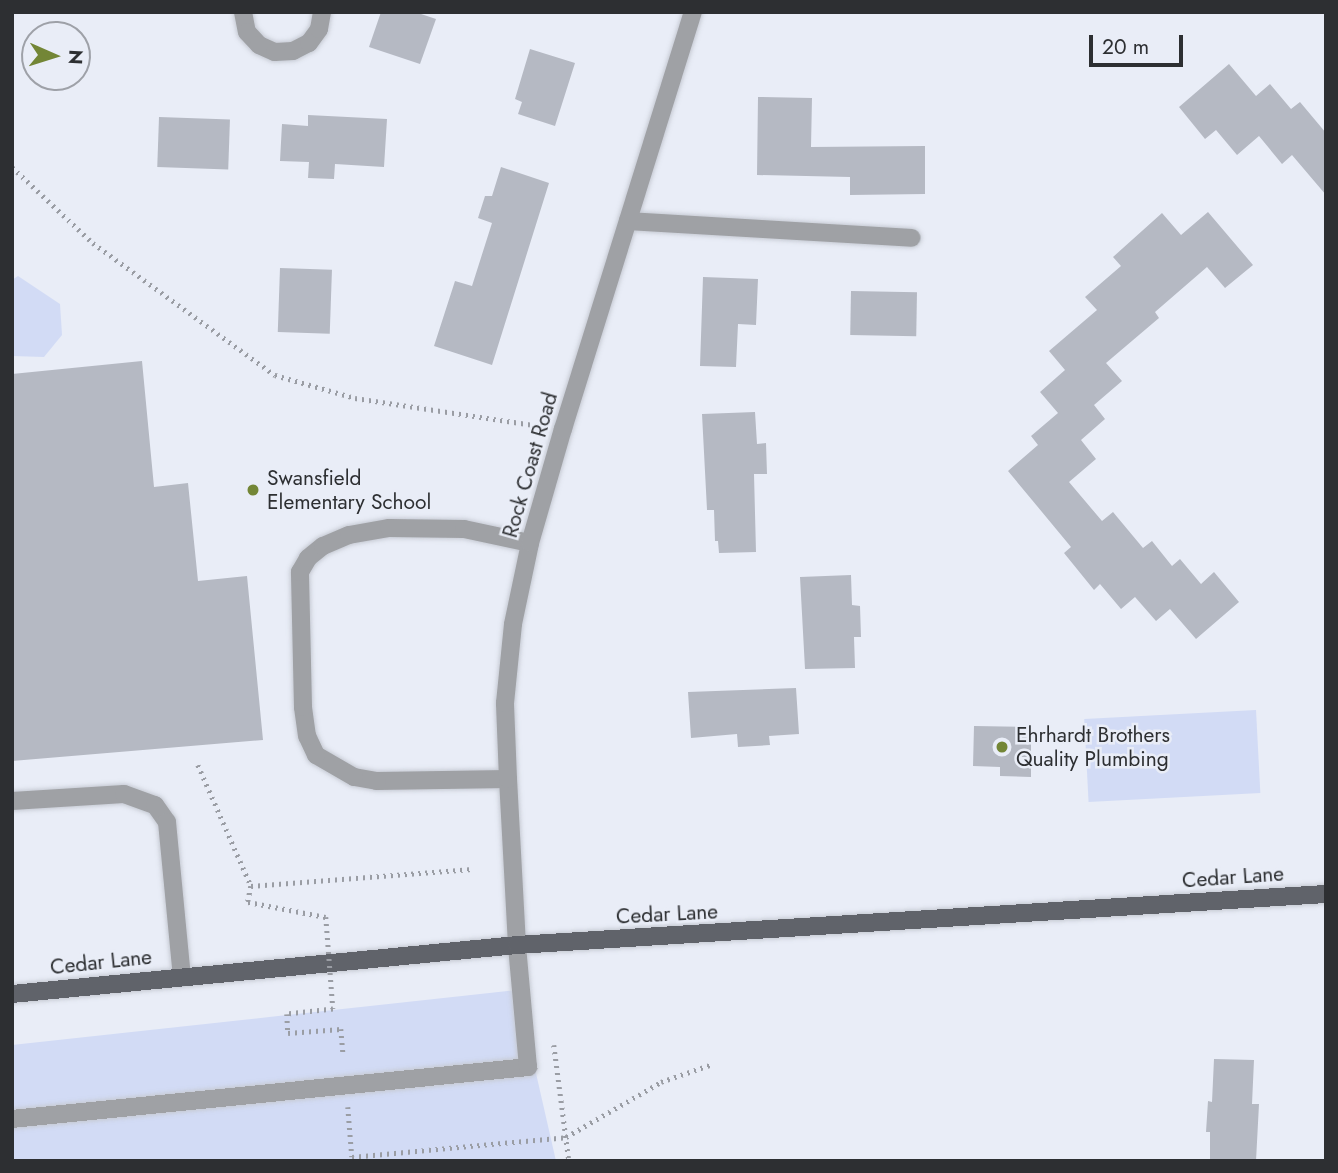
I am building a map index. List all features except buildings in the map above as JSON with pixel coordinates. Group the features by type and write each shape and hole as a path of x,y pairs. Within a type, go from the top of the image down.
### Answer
{"main road":[{"name":"Cedar Lane","path":"12,994 517,946 1326,894"}],"street":[{"path":"243,12 247,32 259,45 275,52 293,51 309,43 319,29 322,12"},
{"name":"Rock Coast Road","path":"346,1084 528,1067 517,946 505,703 513,624 530,543 562,429 693,12"},
{"path":"628,222 911,238"},
{"path":"508,779 377,781 354,777 316,755 307,736 303,707 300,572 308,558 323,546 349,535 389,528 464,529 530,543"},
{"path":"12,801 124,794 155,805 167,822 182,977"},
{"path":"12,1119 346,1084"}],"path":[{"path":"12,167 93,243 275,375 355,398 562,429"},
{"path":"198,765 251,886 248,902 326,917 333,1009 287,1014 288,1033 341,1028 351,1159 566,1137 661,1082 710,1065"},
{"path":"251,886 472,869"},
{"path":"553,1042 569,1161"}],"shaded area":[{"path":"18,276 60,304 62,335 44,357 12,356 12,280"},
{"path":"1256,710 1260,793 1089,802 1084,719"},
{"path":"517,990 556,1161 12,1161 12,1045"}],"place":[{"name":"Swansfield Elementary School","path":"253,490"},
{"name":"Ehrhardt Brothers Quality Plumbing","path":"1002,747"}]}
